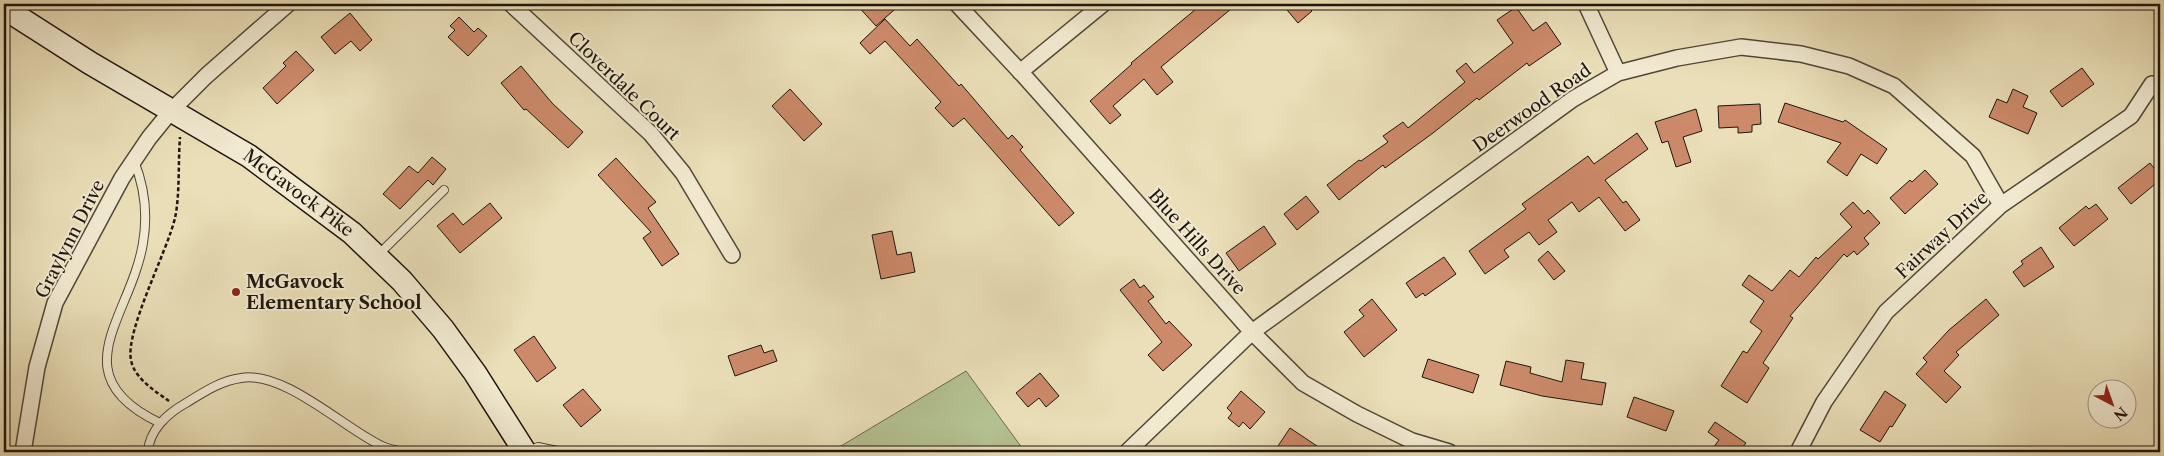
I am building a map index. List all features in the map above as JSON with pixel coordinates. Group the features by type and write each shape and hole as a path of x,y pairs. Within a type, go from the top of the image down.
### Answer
{"main road":[{"name":"McGavock Pike","path":"4,8 171,111 249,156 352,233 402,281 443,330 475,373 525,452"}],"street":[{"name":"Graylynn Drive","path":"23,452 37,367 55,303 122,178 149,138 171,111 206,76 288,4"},
{"name":"Cloverdale Court","path":"511,4 651,134 683,173 732,254"},
{"name":"Blue Hills Drive","path":"957,4 1252,332 1304,383 1357,414 1412,441 1449,452"},
{"path":"1020,72 1103,4"},
{"path":"1586,4 1618,73"},
{"name":"Deerwood Road","path":"1126,452 1252,332 1573,99 1618,73 1677,58 1741,47 1801,54 1849,66 1894,86 1973,156 2001,205"},
{"name":"Fairway Drive","path":"1798,452 1824,402 1886,312 2001,205 2131,116 2152,84"}],"lane":[{"path":"134,161 142,182 147,213 143,245 109,342 106,361 108,378 117,393 139,413 160,423"},
{"path":"377,256 444,190"},
{"path":"148,452 148,446 160,423 178,408 215,385 243,377 269,380 305,398 381,446 402,452"},
{"path":"525,452 538,447 562,452"}],"path":[{"path":"178,408 141,378 131,363 130,353 134,330 175,216 180,137"}],"green space":[{"path":"966,371 1025,452 831,452"}],"building":[{"path":"856,4 888,4 894,10 876,26"},
{"path":"1202,4 1237,4 1161,67 1173,82 1157,95 1144,79 1113,106 1121,115 1110,124 1090,101 1131,63"},
{"path":"1282,4 1306,4 1312,11 1298,23"},
{"path":"1516,7 1533,31 1546,22 1561,44 1529,66 1527,63 1479,100 1477,98 1385,168 1383,165 1339,200 1327,185 1359,160 1361,161 1388,142 1383,136 1403,122 1408,128 1465,82 1456,71 1466,63 1474,73 1513,43 1497,20"},
{"path":"350,13 372,40 360,51 351,41 335,54 321,37"},
{"path":"459,17 474,32 478,28 487,36 468,56 448,37 455,30 450,26"},
{"path":"885,19 910,46 917,39 959,86 961,84 1008,139 1012,135 1023,147 1020,150 1074,213 1059,226 964,118 953,127 935,108 941,102 885,41 870,54 860,43"},
{"path":"296,51 314,70 277,104 263,88 286,66 283,63"},
{"path":"521,66 552,103 583,132 568,148 526,109 524,110 501,83"},
{"path":"2082,68 2094,84 2062,107 2050,91"},
{"path":"790,89 822,124 804,141 772,106"},
{"path":"2013,89 2028,96 2023,107 2037,113 2028,134 1989,117 1997,99 2007,103"},
{"path":"1785,103 1843,122 1845,120 1887,149 1877,164 1861,154 1847,176 1827,162 1841,143 1778,122"},
{"path":"1760,104 1761,124 1752,125 1752,132 1738,133 1738,127 1719,128 1718,106"},
{"path":"1696,109 1702,131 1683,137 1691,162 1676,167 1668,141 1662,143 1655,122"},
{"path":"1637,133 1648,149 1605,180 1623,203 1626,201 1640,220 1625,231 1599,197 1579,212 1572,202 1548,220 1557,232 1539,245 1529,232 1504,250 1509,257 1485,274 1469,251 1526,209 1522,204 1588,156 1594,164"},
{"path":"432,157 446,169 433,185 428,180 400,209 383,194 409,166 418,173"},
{"path":"616,158 656,202 648,208 679,254 662,266 643,238 651,232 598,175"},
{"path":"2150,163 2160,176 2160,180 2131,204 2118,188"},
{"path":"1925,170 1938,184 1905,214 1890,198 1910,180 1912,182"},
{"path":"1306,196 1319,212 1297,230 1284,214"},
{"path":"1853,202 1864,214 1868,210 1880,223 1864,238 1869,244 1857,255 1854,251 1847,257 1844,254 1790,316 1793,318 1763,363 1769,368 1747,403 1721,386 1743,351 1747,353 1762,331 1750,322 1764,301 1742,285 1749,275 1772,291 1790,270 1799,277 1816,257 1818,259 1852,227 1840,214"},
{"path":"490,203 502,218 460,253 437,226 453,213 463,225"},
{"path":"2096,204 2108,219 2074,246 2059,228 2086,206 2089,209"},
{"path":"1264,226 1276,244 1239,271 1226,253"},
{"path":"892,231 897,255 911,252 915,272 881,279 872,235"},
{"path":"2041,247 2054,267 2024,287 2013,272 2023,264 2021,261"},
{"path":"1548,251 1565,271 1554,280 1538,260"},
{"path":"1444,257 1456,274 1425,296 1423,293 1416,298 1406,283"},
{"path":"1134,279 1140,288 1144,285 1154,297 1148,301 1166,324 1169,321 1192,345 1163,371 1148,355 1162,342 1120,290"},
{"path":"1372,299 1397,330 1364,357 1344,332 1364,316 1359,310"},
{"path":"1986,299 1999,315 1956,352 1959,355 1944,371 1961,387 1946,403 1916,374 1927,362 1923,358 1949,330"},
{"path":"534,336 556,368 537,382 514,350"},
{"path":"761,345 764,353 773,350 777,361 735,376 728,356"},
{"path":"1428,359 1479,375 1473,393 1422,377"},
{"path":"1566,360 1584,363 1581,379 1606,383 1602,405 1542,396 1500,385 1506,361 1531,367 1530,373 1562,382"},
{"path":"1040,373 1059,396 1046,407 1039,398 1028,407 1016,393"},
{"path":"583,389 601,410 581,427 563,405"},
{"path":"1241,391 1265,412 1250,429 1243,422 1239,427 1228,418 1232,413 1227,408"},
{"path":"1885,391 1906,405 1880,442 1860,430"},
{"path":"1634,397 1674,411 1666,431 1627,417"},
{"path":"1715,422 1746,443 1739,452 1710,452 1719,440 1708,432"},
{"path":"1290,428 1326,452 1274,452"}],"place":[{"name":"McGavock Elementary School","path":"236,292"}]}
